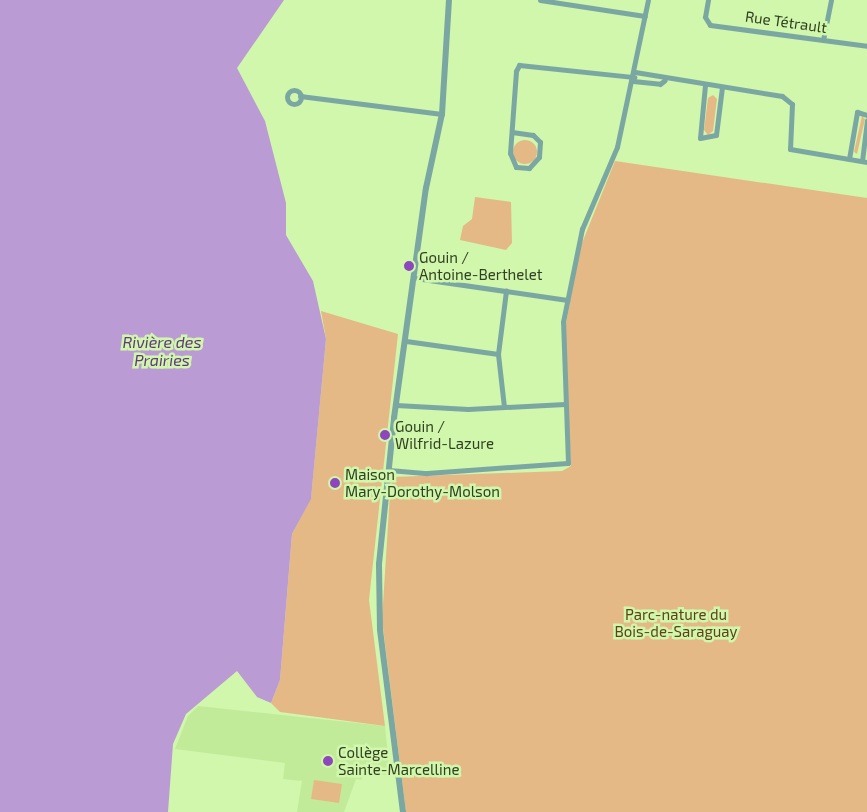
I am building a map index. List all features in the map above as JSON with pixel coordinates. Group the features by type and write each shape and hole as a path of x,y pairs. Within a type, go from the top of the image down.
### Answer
{"street":[{"path":"403,812 378,611 396,405 426,188 442,114 449,0"},
{"path":"540,0 582,3 646,16"},
{"path":"389,470 427,473 561,467 569,459 561,346 567,300 582,230 617,147 634,77 648,0"},
{"name":"Rue Tétrault","path":"708,0 704,17 710,25 867,46"},
{"path":"823,40 831,0"},
{"path":"512,132 533,136 540,142 539,157 529,168 516,167 512,160 512,132 519,65 665,80 788,98 792,104 790,149 849,159 864,161 867,120"},
{"path":"634,77 660,84 665,80"},
{"path":"705,85 700,138 716,135 722,87"},
{"path":"300,96 442,114"},
{"path":"849,159 857,112 867,115"},
{"path":"415,278 567,300"},
{"path":"504,407 498,354 506,291"},
{"path":"406,341 498,354"},
{"path":"396,405 435,409 565,404"}],"shaded area":[{"name":"Collège Sainte-Marcelline","path":"198,706 385,726 390,775 365,774 361,780 356,779 344,812 297,812 302,781 283,779 285,763 175,749 188,716"}],"green space":[{"path":"713,95 717,99 713,131 708,135 704,130 708,98"},
{"path":"862,116 865,119 857,154 854,152"},
{"path":"525,140 530,141 536,147 536,157 530,163 525,164 520,163 514,157 513,152 514,147 520,141"},
{"name":"Parc-nature du Bois-de-Saraguay","path":"615,161 867,198 867,812 406,812 382,620 391,477 562,471 571,466 564,334 580,248"},
{"path":"475,197 511,202 512,243 506,250 460,240 463,226 472,219"},
{"path":"321,311 398,334 369,600 385,726 280,712 271,703 280,680 292,534 311,498 326,339"},
{"path":"314,780 342,784 339,803 311,799"}],"water":[{"name":"Rivière des Prairies","path":"0,0 284,0 237,68 265,121 286,203 286,235 313,281 326,339 311,499 292,534 280,680 271,703 257,697 237,671 186,714 173,744 168,812 0,812"}],"place":[{"name":"Gouin / Antoine-Berthelet","path":"409,266"},
{"name":"Gouin / Wilfrid-Lazure","path":"385,435"},
{"name":"Maison Mary-Dorothy-Molson","path":"335,483"},
{"name":"Collège Sainte-Marcelline","path":"328,761"}]}
